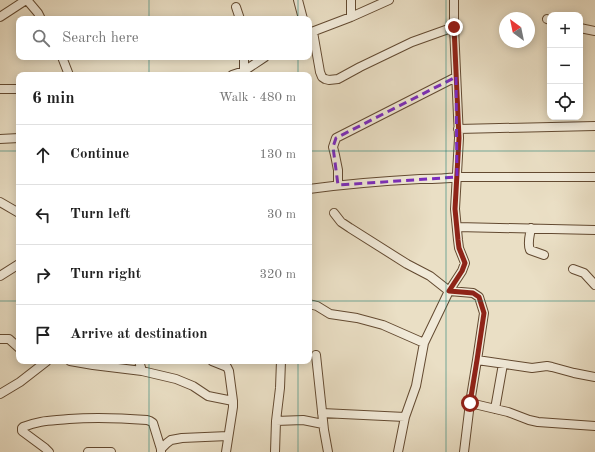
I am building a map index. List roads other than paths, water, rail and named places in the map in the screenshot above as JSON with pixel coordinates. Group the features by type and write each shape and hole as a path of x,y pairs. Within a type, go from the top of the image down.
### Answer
{"street":[{"path":"0,17 26,0 40,16"},
{"path":"298,0 302,16"},
{"path":"351,0 351,17"},
{"path":"312,33 389,0"},
{"path":"398,452 405,417 416,386 424,343 449,291 462,271 465,263 459,248 455,209 459,138 454,0"},
{"path":"236,7 239,16"},
{"path":"312,37 320,72 322,77 329,80 338,79 412,42 454,27"},
{"path":"583,29 595,31"},
{"path":"63,60 68,72"},
{"path":"244,60 244,71"},
{"path":"241,72 260,60"},
{"path":"338,185 338,170 336,155 333,147 336,138 456,77"},
{"path":"0,89 16,90"},
{"path":"458,129 595,126"},
{"path":"0,139 16,138"},
{"path":"312,189 338,185 457,177 595,177"},
{"path":"0,202 16,211"},
{"path":"334,213 341,222 407,264 430,276 449,291 473,293 479,297 484,313 464,452"},
{"path":"457,227 595,230"},
{"path":"531,228 528,245 529,248 530,250 544,255"},
{"path":"0,276 16,266"},
{"path":"573,269 584,273 595,285"},
{"path":"312,305 330,314 356,318 383,325 424,343"},
{"path":"0,339 9,339 16,344"},
{"path":"316,355 323,424 328,452"},
{"path":"477,360 532,368 547,366 574,373 595,376"},
{"path":"0,394 20,382 42,364"},
{"path":"87,364 142,371 176,379 193,386 208,396 233,401"},
{"path":"140,364 142,371"},
{"path":"220,364 227,367 229,371 233,401 226,452"},
{"path":"275,452 281,364"},
{"path":"495,409 503,364"},
{"path":"470,403 508,412 538,422 595,426"},
{"path":"322,413 405,417"},
{"path":"49,452 46,448 22,430 23,426 49,420 81,418 147,420 153,423 161,450"},
{"path":"276,421 303,420 323,424"},
{"path":"161,450 166,443 171,440 182,438 228,436"},
{"path":"88,452 111,452"}]}
